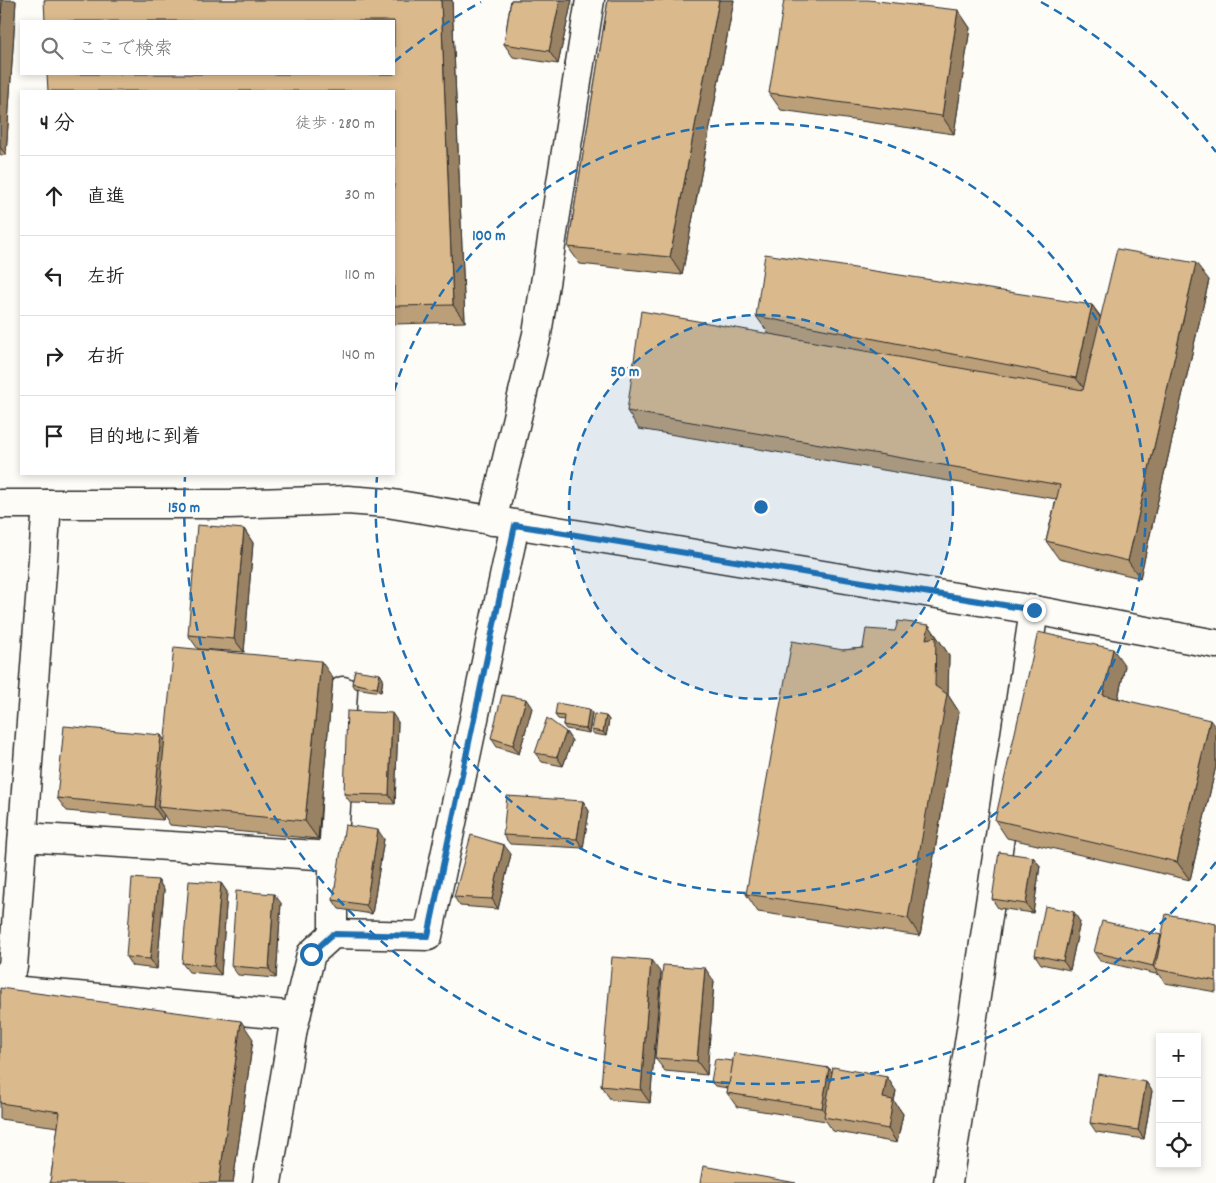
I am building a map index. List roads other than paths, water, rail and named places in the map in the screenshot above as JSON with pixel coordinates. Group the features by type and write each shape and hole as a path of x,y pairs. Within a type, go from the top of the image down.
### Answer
{"street":[{"path":"267,1183 296,1016 311,954 333,934 428,936 537,334 590,0"},
{"path":"0,504 229,504 346,500 387,503 1034,610 1216,644"},
{"path":"0,984 14,968 47,504"},
{"path":"948,1183 1034,610"},
{"path":"333,934 333,856 344,690"},
{"path":"23,837 333,856"},
{"path":"0,989 296,1016"}]}
